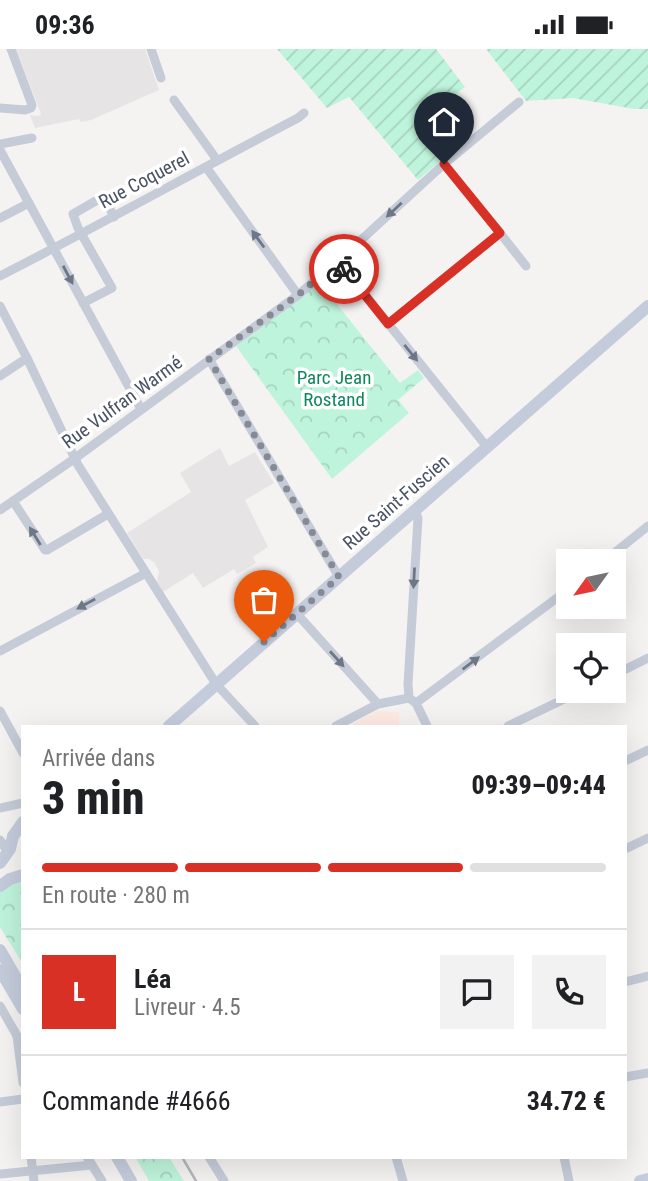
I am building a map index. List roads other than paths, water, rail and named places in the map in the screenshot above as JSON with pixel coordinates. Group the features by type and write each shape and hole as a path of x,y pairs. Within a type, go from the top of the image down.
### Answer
{"main road":[{"name":"Rue Saint-Fuscien","path":"170,725 648,306"},
{"path":"20,876 7,872 4,866 13,836 21,826"},
{"path":"0,886 20,876"},
{"path":"0,950 21,987"},
{"path":"0,970 21,1006"},
{"path":"109,1159 122,1181"},
{"path":"118,1159 131,1181"},
{"path":"640,1181 648,1179"}],"street":[{"path":"0,108 25,110 32,105 11,49"},
{"path":"151,49 161,78"},
{"path":"174,100 217,160"},
{"name":"Rue Vulfran Warmé","path":"0,510 75,459 298,295 444,164 519,102"},
{"name":"Rue Coquerel","path":"0,277 304,113"},
{"path":"0,143 32,138"},
{"path":"0,150 141,409"},
{"path":"444,164 526,266"},
{"path":"206,167 298,295"},
{"path":"83,303 112,288 73,214 101,198 105,199 114,217"},
{"path":"0,218 29,203"},
{"path":"388,324 500,233"},
{"path":"338,261 487,447"},
{"path":"0,306 75,459 108,514 216,684 254,725"},
{"path":"0,376 27,358"},
{"path":"209,359 339,577"},
{"path":"13,501 45,550 108,514"},
{"path":"415,511 418,518 408,684 426,725"},
{"path":"619,549 648,526"},
{"path":"0,651 146,573"},
{"path":"338,725 378,704 413,700 556,598"},
{"path":"297,614 378,704"},
{"path":"626,669 648,658"},
{"path":"510,725 556,703"},
{"path":"0,711 21,749"},
{"path":"627,760 648,750"},
{"path":"0,808 21,803"},
{"path":"627,848 648,838"},
{"path":"627,981 648,976"},
{"path":"0,1006 21,1042"},
{"path":"17,1036 21,1067"},
{"path":"627,1077 648,1073"},
{"path":"0,1102 21,1099"},
{"path":"32,1159 34,1181"},
{"path":"212,1159 224,1181"},
{"path":"397,1159 403,1181"},
{"path":"564,1159 569,1181"},
{"path":"0,1174 90,1161 102,1181"}],"railway":[{"path":"183,1159 196,1181"}],"park label":[{"name":"Parc Jean Rostand","path":"334,388"}]}
